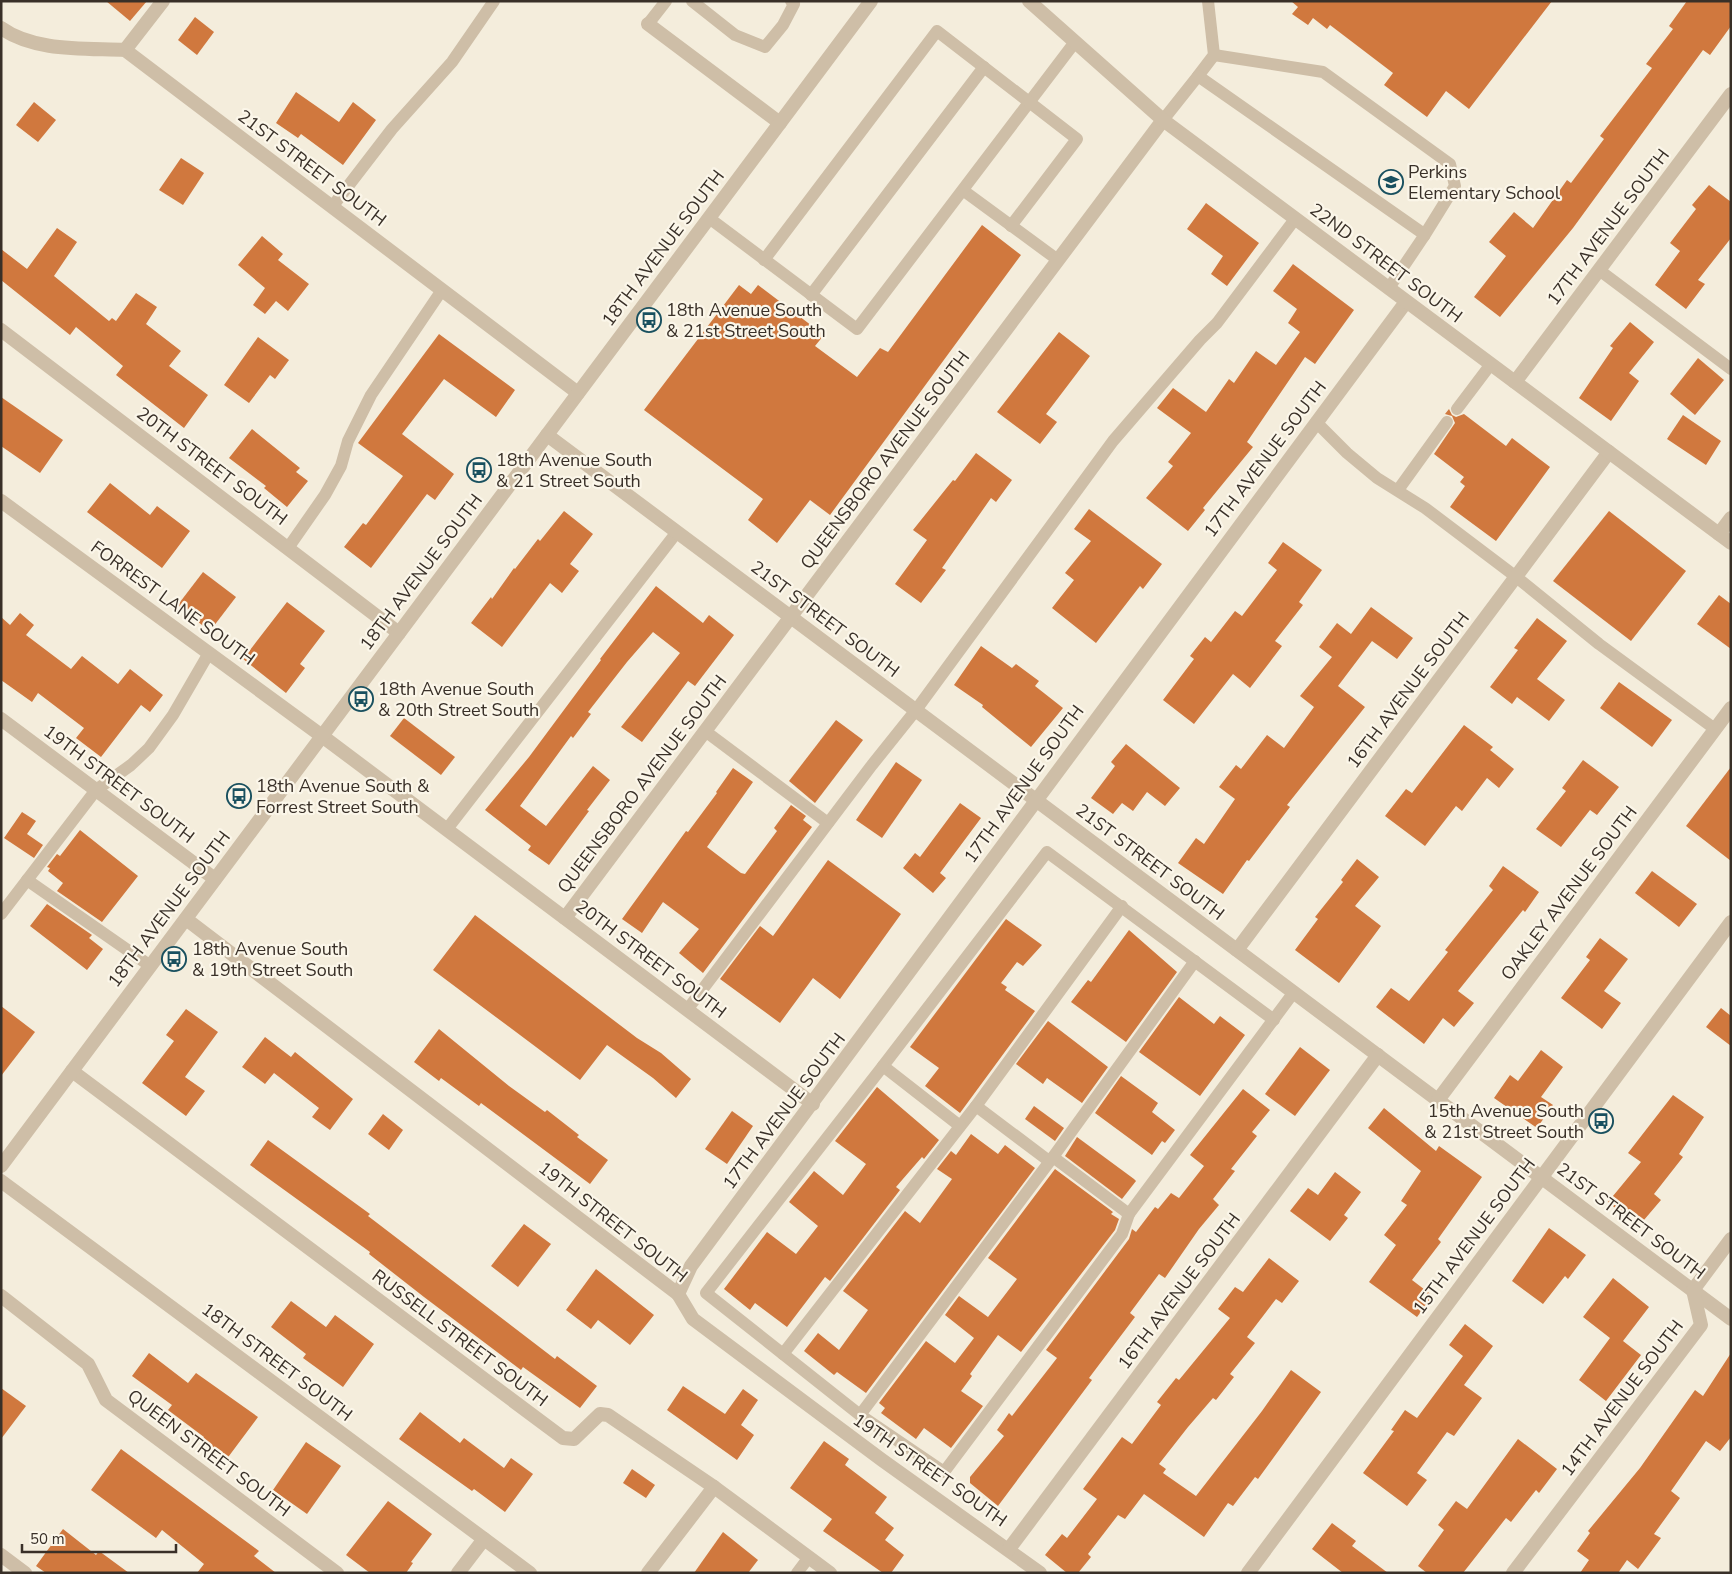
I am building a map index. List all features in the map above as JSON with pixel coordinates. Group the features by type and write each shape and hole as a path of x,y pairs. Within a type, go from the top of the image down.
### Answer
{"street":[{"path":"1,28 16,38 50,45 125,50 163,1"},
{"name":"18TH AVENUE SOUTH","path":"1,1166 870,1"},
{"name":"22ND STREET SOUTH","path":"1029,1 1163,120 1731,542"},
{"path":"648,24 780,123"},
{"name":"21ST STREET SOUTH","path":"125,50 578,393"},
{"name":"17TH AVENUE SOUTH","path":"1515,382 1731,94"},
{"name":"QUEENSBORO AVENUE SOUTH","path":"565,918 1163,120"},
{"name":"17TH AVENUE SOUTH","path":"678,1294 691,1266 813,1104 1035,799 1406,302"},
{"name":"20TH STREET SOUTH","path":"1,330 399,633"},
{"name":"21ST STREET SOUTH","path":"547,435 1731,1318"},
{"name":"16TH AVENUE SOUTH","path":"1238,950 1609,452"},
{"name":"FORREST LANE SOUTH","path":"1,501 322,736"},
{"path":"1719,534 1731,518"},
{"name":"OAKLEY AVENUE SOUTH","path":"1438,1100 1731,708"},
{"name":"19TH STREET SOUTH","path":"1,719 215,879"},
{"name":"20TH STREET SOUTH","path":"322,736 813,1104"},
{"name":"19TH STREET SOUTH","path":"186,919 678,1294 693,1319 882,1460 1040,1573"},
{"name":"15TH AVENUE SOUTH","path":"1248,1573 1731,922"},
{"name":"16TH AVENUE SOUTH","path":"1009,1549 1378,1055"},
{"name":"RUSSELL STREET SOUTH","path":"72,1071 563,1438 574,1438 600,1414 608,1415 714,1487 830,1573"},
{"name":"18TH STREET SOUTH","path":"1,1181 530,1573"},
{"path":"1693,1290 1731,1239"},
{"name":"14TH AVENUE SOUTH","path":"1513,1573 1701,1325 1693,1290"},
{"name":"QUEEN STREET SOUTH","path":"1,1296 88,1364 106,1400 337,1573"},
{"path":"648,1573 714,1487"},
{"path":"458,1573 484,1540"},
{"path":"1,1555 25,1573"}],"lane":[{"path":"332,207 392,129 452,62 494,1"},
{"path":"648,24 666,1"},
{"path":"692,1 735,35 765,47 783,26 794,4 791,1"},
{"path":"1163,120 1214,55 1208,1"},
{"path":"764,260 936,31 1077,139 1011,226"},
{"path":"709,218 857,329 964,191 1075,42"},
{"path":"1214,55 1323,72 1450,164 1455,186 1424,236 1388,288"},
{"path":"811,294 984,67"},
{"path":"1198,76 1424,236"},
{"path":"964,191 1058,260"},
{"path":"687,1010 916,710 1114,441 1200,340 1218,323 1295,219"},
{"path":"1599,270 1731,368"},
{"path":"288,548 325,495 341,466 348,441 371,394 442,290"},
{"path":"1457,409 1491,364"},
{"path":"1316,422 1347,453 1377,478 1425,508 1516,576 1599,644 1716,729"},
{"path":"1398,490 1447,422"},
{"path":"447,829 677,532"},
{"path":"1,914 96,790 132,765 149,748 173,715 209,653"},
{"path":"705,731 828,823"},
{"path":"1274,1020 1047,852 706,1293 860,1415 944,1472 1122,1234 1129,1214 1274,1020 1294,992"},
{"path":"27,880 149,966"},
{"path":"783,1354 976,1106 1122,906"},
{"path":"860,1415 1051,1159 1195,961"},
{"path":"883,1066 960,1126"},
{"path":"976,1106 1129,1214"},
{"path":"797,1573 809,1557"}],"building":[{"path":"106,1 147,1 130,21"},
{"path":"1291,1 1552,1 1469,109 1446,91 1427,117 1384,85 1393,73 1330,25 1327,29 1313,18 1308,25 1292,14 1298,7"},
{"path":"1687,1 1731,1 1731,26 1710,55 1703,50 1573,228 1500,317 1474,297 1506,256 1489,242 1514,212 1533,228 1567,180 1571,183 1604,139 1600,136 1652,68 1646,64 1673,29 1669,26"},
{"path":"195,17 214,32 197,55 178,40"},
{"path":"296,92 339,122 353,102 376,120 343,165 301,134 298,138 276,123"},
{"path":"34,102 56,120 38,142 16,125"},
{"path":"181,158 204,173 183,205 159,190"},
{"path":"1709,185 1731,202 1731,238 1698,280 1705,284 1686,309 1655,285 1680,251 1670,243 1696,209 1692,205"},
{"path":"1206,203 1259,243 1227,286 1211,274 1223,256 1187,229"},
{"path":"982,225 1021,255 830,515 810,500 777,543 748,520 763,499 644,410 739,285 751,294 758,285 824,335 815,346 857,377 880,348 888,352"},
{"path":"57,228 77,242 54,276 109,321 112,318 116,321 136,293 157,307 146,324 181,351 169,366 208,395 184,428 116,375 123,366 76,327 70,335 1,280 1,249 27,269"},
{"path":"262,236 283,254 278,260 309,284 288,311 276,301 265,314 253,305 265,288 238,265"},
{"path":"1293,264 1354,310 1315,364 1305,357 1247,442 1253,447 1203,508 1205,510 1188,531 1146,498 1173,466 1168,462 1191,433 1157,408 1173,388 1206,412 1229,379 1234,383 1256,351 1276,365 1300,332 1288,323 1297,309 1273,291"},
{"path":"1630,322 1654,342 1629,373 1639,381 1611,421 1579,398 1613,348 1610,346"},
{"path":"1059,332 1090,356 1046,414 1057,422 1040,444 997,412"},
{"path":"439,334 515,390 496,417 444,379 402,434 454,474 435,500 427,494 371,568 344,547 363,523 366,525 403,476 358,443"},
{"path":"258,337 289,360 275,379 270,375 249,403 224,385"},
{"path":"1698,358 1724,380 1695,415 1670,394"},
{"path":"1,397 63,440 40,473 1,446"},
{"path":"1449,409 1452,415 1456,417 1464,414 1506,446 1512,438 1550,467 1496,541 1450,507 1465,486 1460,482 1464,477 1434,454 1455,423 1452,416 1445,414"},
{"path":"1683,415 1721,441 1706,465 1667,439"},
{"path":"252,429 300,468 296,472 308,481 287,507 264,488 266,486 229,458"},
{"path":"976,453 1012,480 996,502 991,498 942,568 946,570 921,603 895,584 927,540 913,530"},
{"path":"110,483 150,515 157,506 190,531 162,568 87,512"},
{"path":"1089,509 1162,564 1143,589 1140,586 1096,643 1052,608 1074,580 1065,573 1091,541 1074,529"},
{"path":"564,511 593,534 570,564 579,571 562,593 550,583 502,647 471,623 538,539 540,541"},
{"path":"1609,511 1686,571 1631,641 1553,581"},
{"path":"1283,542 1322,570 1299,602 1303,605 1275,641 1282,646 1250,688 1233,674 1194,724 1163,700 1194,659 1190,656 1205,637 1211,642 1235,611 1242,616 1277,570 1268,563"},
{"path":"203,572 236,597 210,631 177,606"},
{"path":"656,586 703,623 709,615 734,635 695,686 688,681 642,742 621,727 680,653 653,632 627,662 588,712 591,714 573,738 571,736 520,806 546,826 593,766 610,780 549,865 528,850 531,846 485,810 529,757"},
{"path":"1719,595 1731,604 1731,649 1697,624"},
{"path":"287,602 325,631 300,664 305,668 286,693 243,659"},
{"path":"1371,607 1413,638 1397,659 1372,641 1338,686 1365,707 1287,805 1290,807 1249,861 1247,860 1223,894 1178,863 1196,838 1204,844 1235,799 1219,787 1236,765 1241,769 1267,735 1284,748 1314,707 1300,696 1332,657 1319,647 1337,623 1351,634"},
{"path":"20,613 34,625 26,635 71,669 82,656 118,684 130,669 163,695 150,712 141,705 101,757 76,738 84,728 38,693 32,702 1,680 1,617 10,625"},
{"path":"1537,618 1567,641 1537,679 1565,700 1549,721 1517,697 1512,704 1490,687 1518,650 1514,648"},
{"path":"981,646 1012,668 1016,664 1039,681 1035,686 1063,708 1031,747 982,707 983,705 954,685"},
{"path":"1619,682 1672,720 1652,747 1600,708"},
{"path":"404,718 455,757 441,775 390,736"},
{"path":"836,720 863,740 815,803 789,781"},
{"path":"1464,725 1493,747 1490,750 1514,769 1499,788 1487,778 1462,811 1456,806 1425,846 1385,816 1406,789 1412,793"},
{"path":"1126,744 1180,788 1165,806 1147,792 1133,811 1122,803 1113,814 1091,798 1115,766 1111,762"},
{"path":"1583,760 1619,787 1597,815 1590,810 1561,847 1536,829 1566,791 1562,788"},
{"path":"896,762 922,780 882,838 856,820"},
{"path":"1731,767 1731,861 1686,826"},
{"path":"733,768 753,782 707,847 741,873 745,874 777,831 774,828 791,805 806,816 803,820 812,827 703,973 679,953 699,929 663,902 642,933 622,919 686,831 688,832 717,793"},
{"path":"960,803 981,818 940,873 946,878 933,893 903,868 915,853 920,857"},
{"path":"22,812 36,821 27,834 43,845 34,858 4,838"},
{"path":"80,830 138,876 102,922 57,891 63,883 48,871 50,868 47,867 57,854 60,856"},
{"path":"1357,859 1379,877 1355,906 1381,926 1339,983 1295,950 1318,919 1315,917 1343,882 1341,880"},
{"path":"828,860 901,914 840,999 813,978 780,1023 720,979 760,926 773,936"},
{"path":"1503,866 1539,892 1525,912 1523,910 1458,991 1474,1003 1454,1027 1443,1018 1424,1044 1376,1007 1391,988 1409,1001 1448,952 1445,950 1493,890 1489,886"},
{"path":"1652,871 1697,904 1679,927 1635,893"},
{"path":"47,904 92,935 89,938 103,949 87,970 30,926"},
{"path":"475,915 637,1038 661,1053 691,1079 676,1098 653,1078 607,1045 580,1080 433,970"},
{"path":"1006,919 1042,945 1023,966 1017,962 1001,983 1007,987 1005,990 1035,1011 960,1113 925,1086 939,1068 910,1047"},
{"path":"1129,930 1177,972 1126,1042 1071,1002 1088,980 1091,982"},
{"path":"1600,938 1628,959 1604,991 1621,1003 1602,1029 1561,998 1590,960 1586,957"},
{"path":"1179,997 1214,1024 1220,1016 1245,1035 1200,1096 1139,1052"},
{"path":"1,1006 35,1032 1,1076"},
{"path":"1721,1008 1731,1016 1731,1046 1706,1027"},
{"path":"186,1009 218,1032 185,1077 205,1091 186,1116 142,1083 174,1041 166,1035"},
{"path":"1048,1021 1108,1067 1082,1103 1047,1078 1043,1084 1016,1064"},
{"path":"439,1029 509,1086 545,1112 547,1110 579,1135 577,1137 608,1160 590,1184 481,1103 479,1106 441,1078 439,1081 414,1062"},
{"path":"265,1037 291,1057 295,1052 353,1099 330,1130 312,1117 319,1108 274,1073 265,1084 242,1067"},
{"path":"1300,1047 1330,1070 1295,1116 1265,1094"},
{"path":"1541,1050 1563,1067 1541,1097 1553,1105 1537,1128 1494,1098 1510,1075 1518,1081"},
{"path":"1121,1076 1158,1103 1152,1112 1175,1130 1165,1143 1162,1141 1152,1155 1095,1113"},
{"path":"877,1087 939,1140 924,1159 922,1157 896,1187 900,1190 830,1281 825,1277 787,1327 755,1303 750,1310 724,1289 767,1232 796,1254 818,1226 789,1202 814,1171 843,1195 866,1164 835,1141"},
{"path":"1243,1089 1270,1110 1252,1132 1257,1136 1231,1169 1235,1171 1213,1199 1219,1205 1199,1229 1165,1278 1159,1274 1130,1313 1135,1317 1089,1378 1092,1380 998,1506 970,1483 970,1477 1004,1436 997,1430 1009,1413 1012,1416 1057,1358 1046,1350 1129,1239 1132,1229 1136,1232 1155,1207 1158,1209 1171,1193 1179,1198 1204,1166 1190,1155"},
{"path":"1673,1095 1704,1117 1679,1154 1683,1157 1654,1194 1661,1200 1638,1227 1608,1202 1641,1162 1628,1153"},
{"path":"1034,1106 1064,1128 1055,1141 1025,1119"},
{"path":"1384,1108 1436,1151 1439,1146 1482,1177 1438,1239 1441,1242 1412,1280 1433,1296 1417,1317 1369,1282 1396,1245 1384,1235 1407,1205 1401,1201 1421,1171 1368,1128"},
{"path":"732,1111 753,1126 727,1164 705,1149"},
{"path":"383,1114 403,1130 389,1150 368,1134"},
{"path":"971,1134 998,1154 1005,1145 1035,1168 866,1393 837,1372 834,1375 804,1351 818,1333 839,1350 868,1310 843,1291 905,1211 920,1223 952,1179 937,1169 951,1151 956,1155"},
{"path":"1077,1137 1136,1181 1122,1199 1065,1156"},
{"path":"268,1140 370,1214 368,1216 555,1359 557,1356 597,1386 580,1408 523,1367 521,1370 424,1297 369,1254 370,1252 250,1165"},
{"path":"1055,1169 1113,1212 1111,1214 1119,1219 1115,1230 1021,1352 998,1335 970,1374 972,1376 961,1391 983,1406 951,1448 924,1428 916,1439 881,1413 885,1408 879,1403 926,1341 955,1363 974,1338 945,1315 959,1296 988,1317 1017,1279 988,1258"},
{"path":"1335,1172 1361,1192 1344,1215 1348,1218 1330,1241 1290,1211 1308,1188 1318,1195"},
{"path":"524,1224 551,1244 518,1287 491,1266"},
{"path":"1549,1228 1586,1255 1568,1279 1565,1276 1543,1304 1512,1281"},
{"path":"1269,1258 1299,1281 1282,1303 1276,1299 1247,1337 1255,1343 1230,1374 1234,1377 1216,1400 1213,1398 1188,1427 1159,1464 1166,1469 1163,1473 1196,1496 1262,1411 1291,1370 1321,1392 1258,1479 1255,1477 1233,1506 1228,1503 1204,1537 1144,1494 1125,1519 1118,1515 1088,1554 1091,1557 1078,1573 1067,1573 1045,1555 1062,1534 1067,1538 1097,1499 1083,1489 1122,1437 1132,1444 1161,1405 1157,1402 1176,1378 1179,1380 1230,1318 1218,1309 1235,1287 1243,1292"},
{"path":"596,1269 654,1315 630,1345 598,1320 591,1329 566,1310"},
{"path":"1613,1278 1649,1307 1623,1341 1641,1355 1606,1401 1579,1380 1610,1338 1583,1317"},
{"path":"291,1301 326,1327 335,1315 374,1344 343,1387 303,1358 306,1354 271,1327"},
{"path":"1465,1324 1493,1346 1464,1385 1482,1398 1454,1436 1447,1432 1417,1473 1427,1480 1407,1506 1363,1473 1394,1431 1391,1430 1405,1410 1417,1418 1463,1356 1449,1345"},
{"path":"149,1353 188,1383 196,1373 258,1417 226,1460 201,1441 204,1437 168,1410 172,1405 132,1376"},
{"path":"1731,1353 1731,1437 1720,1451 1706,1441 1671,1491 1680,1498 1654,1534 1661,1538 1638,1569 1627,1560 1618,1573 1580,1573 1589,1560 1577,1551 1590,1533 1588,1531 1640,1468 1695,1390 1703,1396"},
{"path":"683,1386 725,1414 743,1389 758,1400 741,1425 754,1435 737,1460 667,1410"},
{"path":"1,1388 26,1406 1,1439"},
{"path":"420,1412 460,1443 464,1438 504,1468 511,1458 533,1474 505,1512 399,1439"},
{"path":"1518,1439 1557,1469 1539,1493 1536,1490 1511,1522 1506,1518 1463,1573 1427,1573 1418,1566 1444,1530 1438,1525 1456,1501 1467,1509"},
{"path":"824,1441 849,1459 845,1465 887,1497 875,1513 894,1528 885,1540 904,1555 891,1573 883,1573 823,1531 832,1519 790,1488"},
{"path":"306,1442 341,1466 307,1514 273,1490"},
{"path":"121,1449 259,1551 254,1556 276,1573 197,1573 204,1564 162,1530 156,1538 91,1490"},
{"path":"632,1469 655,1485 646,1498 623,1483"},
{"path":"388,1501 432,1534 411,1562 413,1563 406,1573 370,1573 346,1555"},
{"path":"1332,1523 1356,1541 1352,1546 1388,1573 1343,1573 1312,1549"},
{"path":"63,1529 96,1555 99,1551 129,1573 46,1573 36,1566"},
{"path":"723,1532 758,1560 748,1573 694,1573"}],"place":[{"name":"Perkins Elementary School","path":"1391,182"},
{"name":"18th Avenue South & 21st Street South","path":"649,320"},
{"name":"18th Avenue South & 21 Street South","path":"479,470"},
{"name":"18th Avenue South & 20th Street South","path":"361,699"},
{"name":"18th Avenue South & Forrest Street South","path":"239,796"},
{"name":"18th Avenue South & 19th Street South","path":"174,959"},
{"name":"15th Avenue South & 21st Street South","path":"1601,1121"}]}
